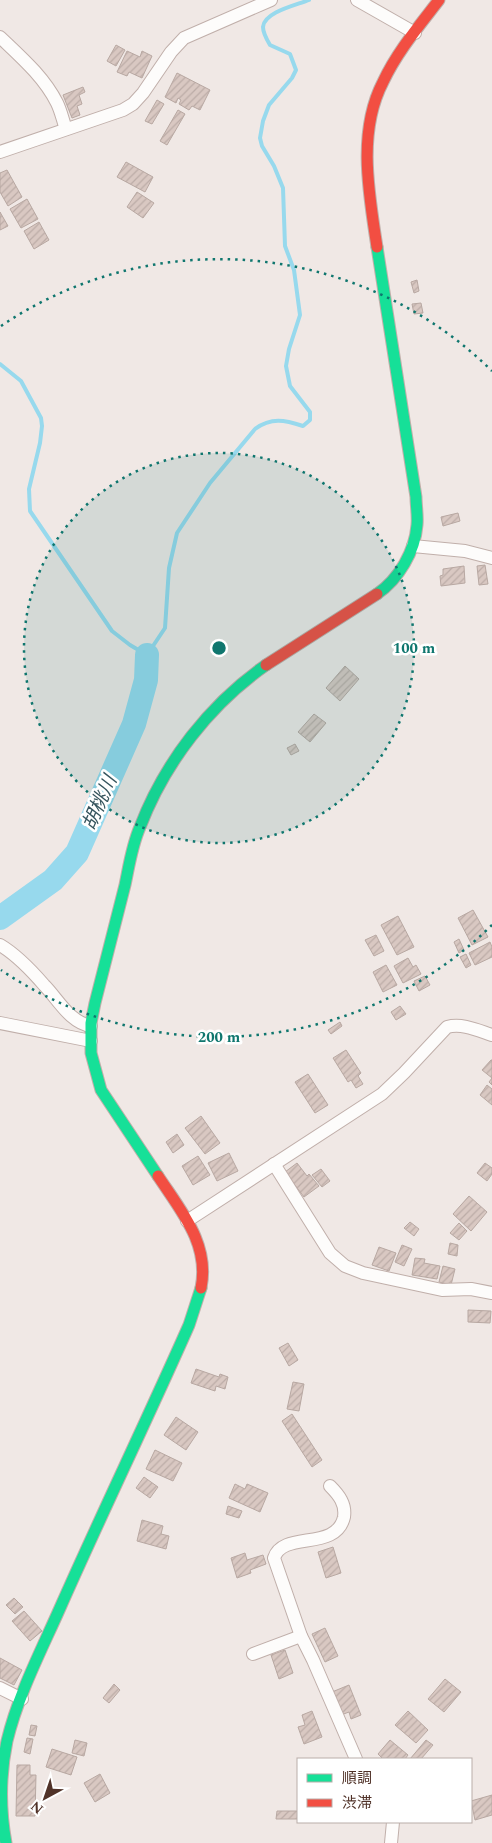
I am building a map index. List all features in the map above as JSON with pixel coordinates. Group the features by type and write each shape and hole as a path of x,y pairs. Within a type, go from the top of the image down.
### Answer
{"street":[{"path":"0,152 123,110 133,104 143,93 171,52 184,38 271,0"},
{"path":"357,0 415,33"},
{"path":"6,1843 1,1795 4,1755 22,1699 73,1576 162,1386 197,1305 204,1267 198,1242 187,1221 101,1090 94,1068 91,1026 140,828 165,776 181,749 204,720 243,680 296,644 389,586 403,567 412,546 417,525 416,498 369,194 367,163 370,128 378,93 394,63 439,0"},
{"path":"0,37 29,64 45,85 57,103 66,129"},
{"path":"412,546 465,552 492,558"},
{"path":"0,945 24,963 72,1016 84,1025 91,1026"},
{"path":"0,1022 91,1041"},
{"path":"187,1221 382,1094 447,1028 464,1026 492,1035"},
{"path":"274,1164 330,1254 345,1266 363,1273 442,1290 464,1288 492,1293"},
{"path":"330,1486 337,1493 343,1504 344,1515 339,1527 332,1535 282,1546 274,1558 301,1636 356,1758"},
{"path":"253,1654 301,1636"},
{"path":"0,1688 22,1699"},
{"path":"392,1843 393,1823"}],"building":[{"path":"116,45 125,50 116,66 107,61"},
{"path":"127,51 140,57 142,51 152,56 142,78 129,72 127,76 117,72"},
{"path":"177,73 210,90 200,110 192,106 189,110 179,104 181,100 178,98 176,103 165,97"},
{"path":"83,87 85,92 79,95 82,104 77,106 80,115 72,118 63,95"},
{"path":"157,100 164,104 152,124 145,121"},
{"path":"178,110 185,114 167,145 160,141"},
{"path":"126,162 153,177 145,192 117,177"},
{"path":"7,170 22,197 8,206 0,192 0,173"},
{"path":"137,192 154,203 143,218 127,207"},
{"path":"27,199 38,219 21,228 10,209"},
{"path":"0,212 8,226 0,230"},
{"path":"39,222 49,240 34,249 24,231"},
{"path":"417,280 419,291 414,293 411,282"},
{"path":"421,303 423,313 414,314 412,304"},
{"path":"458,513 460,521 443,526 441,517"},
{"path":"485,565 488,584 479,585 477,566"},
{"path":"464,566 465,583 441,586 440,576 443,575 443,569"},
{"path":"345,666 359,679 340,701 326,688"},
{"path":"314,714 326,723 310,742 298,732"},
{"path":"295,744 299,751 291,755 287,748"},
{"path":"473,910 488,937 472,945 458,918"},
{"path":"398,916 414,947 397,955 381,925"},
{"path":"376,935 384,951 374,956 365,940"},
{"path":"459,939 464,950 459,953 454,942"},
{"path":"490,942 492,957 475,965 469,953"},
{"path":"466,954 471,965 466,968 460,957"},
{"path":"408,958 413,967 416,965 421,974 403,983 394,966"},
{"path":"386,965 397,985 383,992 373,972"},
{"path":"425,976 430,985 419,991 414,981"},
{"path":"400,1006 406,1014 396,1020 391,1012"},
{"path":"340,1022 342,1026 331,1034 328,1030"},
{"path":"346,1050 361,1073 358,1076 363,1084 356,1088 351,1080 348,1082 333,1058"},
{"path":"492,1060 492,1078 482,1070"},
{"path":"308,1074 328,1105 315,1113 295,1082"},
{"path":"487,1085 492,1089 492,1105 480,1095"},
{"path":"201,1116 220,1143 205,1154 185,1128"},
{"path":"177,1134 184,1145 173,1153 166,1142"},
{"path":"229,1153 238,1171 217,1181 208,1163"},
{"path":"198,1156 210,1175 193,1185 182,1166"},
{"path":"297,1163 307,1176 309,1174 319,1186 304,1197 285,1172"},
{"path":"485,1163 492,1168 492,1174 487,1181 477,1173"},
{"path":"321,1169 330,1181 322,1187 312,1175"},
{"path":"469,1196 487,1212 471,1231 453,1214"},
{"path":"410,1222 419,1229 414,1236 404,1228"},
{"path":"459,1223 467,1231 459,1240 450,1233"},
{"path":"450,1243 458,1245 457,1256 448,1254"},
{"path":"402,1245 412,1249 404,1266 395,1262"},
{"path":"379,1247 396,1253 389,1271 372,1265"},
{"path":"415,1258 425,1259 424,1263 440,1266 437,1279 412,1275"},
{"path":"443,1266 455,1269 451,1285 439,1282"},
{"path":"468,1310 491,1311 490,1323 468,1322"},
{"path":"288,1343 298,1360 289,1366 279,1348"},
{"path":"196,1369 219,1377 220,1374 228,1377 225,1389 216,1386 215,1391 191,1383"},
{"path":"293,1382 304,1384 299,1411 287,1409"},
{"path":"292,1414 322,1460 312,1467 282,1421"},
{"path":"176,1417 198,1432 186,1450 164,1435"},
{"path":"155,1450 182,1463 173,1481 146,1469"},
{"path":"144,1477 158,1487 150,1498 136,1488"},
{"path":"235,1484 245,1489 247,1484 268,1493 260,1512 229,1498"},
{"path":"228,1506 242,1511 239,1518 226,1514"},
{"path":"142,1520 163,1526 161,1534 169,1536 166,1549 137,1541"},
{"path":"333,1547 341,1573 326,1578 318,1552"},
{"path":"245,1553 247,1560 263,1555 266,1564 250,1570 251,1573 237,1578 231,1558"},
{"path":"14,1598 23,1607 15,1614 6,1605"},
{"path":"24,1611 42,1631 30,1641 12,1621"},
{"path":"325,1628 338,1656 325,1662 312,1634"},
{"path":"285,1650 293,1673 279,1679 271,1655"},
{"path":"0,1658 22,1670 14,1685 0,1678"},
{"path":"445,1679 461,1692 444,1712 428,1699"},
{"path":"114,1684 120,1690 109,1703 103,1698"},
{"path":"349,1685 361,1715 351,1719 349,1712 341,1715 332,1692"},
{"path":"312,1711 322,1737 304,1744 298,1727 305,1725 302,1715"},
{"path":"408,1711 428,1730 416,1743 395,1725"},
{"path":"31,1725 37,1726 35,1736 29,1735"},
{"path":"27,1738 33,1739 30,1754 24,1752"},
{"path":"75,1740 87,1743 84,1756 72,1753"},
{"path":"390,1740 408,1755 406,1758 382,1758 378,1754"},
{"path":"426,1740 433,1745 422,1758 411,1758"},
{"path":"52,1749 77,1757 71,1775 46,1767"},
{"path":"17,1765 30,1765 30,1775 36,1775 35,1816 16,1816"},
{"path":"100,1774 110,1793 95,1802 84,1783"},
{"path":"492,1795 492,1815 475,1820 472,1801"},
{"path":"277,1811 297,1811 297,1819 276,1819"}],"waterway":[{"path":"0,364 21,381 41,418 40,443 29,489 30,511 112,631 147,655 165,628 169,568 177,533 210,483 255,429 261,425 278,421 303,426 310,420 310,412 290,386 286,366 289,349 300,315 294,270 285,246 283,188 274,166 262,146 260,138 263,121 269,105 292,78 296,70 290,54 270,45 266,39 263,27 269,17 275,13 309,0"},
{"name":"胡桃川","path":"0,918 53,880 77,853 134,724 146,680 147,655"}],"traffic: fast":[{"path":"377,247 416,497 417,525 413,545 404,564 392,581 377,594"},
{"path":"158,1176 101,1090 91,1053 91,1023 95,1003 133,848 150,803 176,757 191,736 226,698 266,665"},
{"path":"6,1843 2,1805 3,1767 7,1741 17,1707 189,1325 201,1288"}],"traffic: jam":[{"path":"377,247 367,163 370,121 375,101 395,60 439,0"},
{"path":"266,665 377,594"},
{"path":"158,1176 184,1215 197,1242 203,1272 201,1288"}]}
